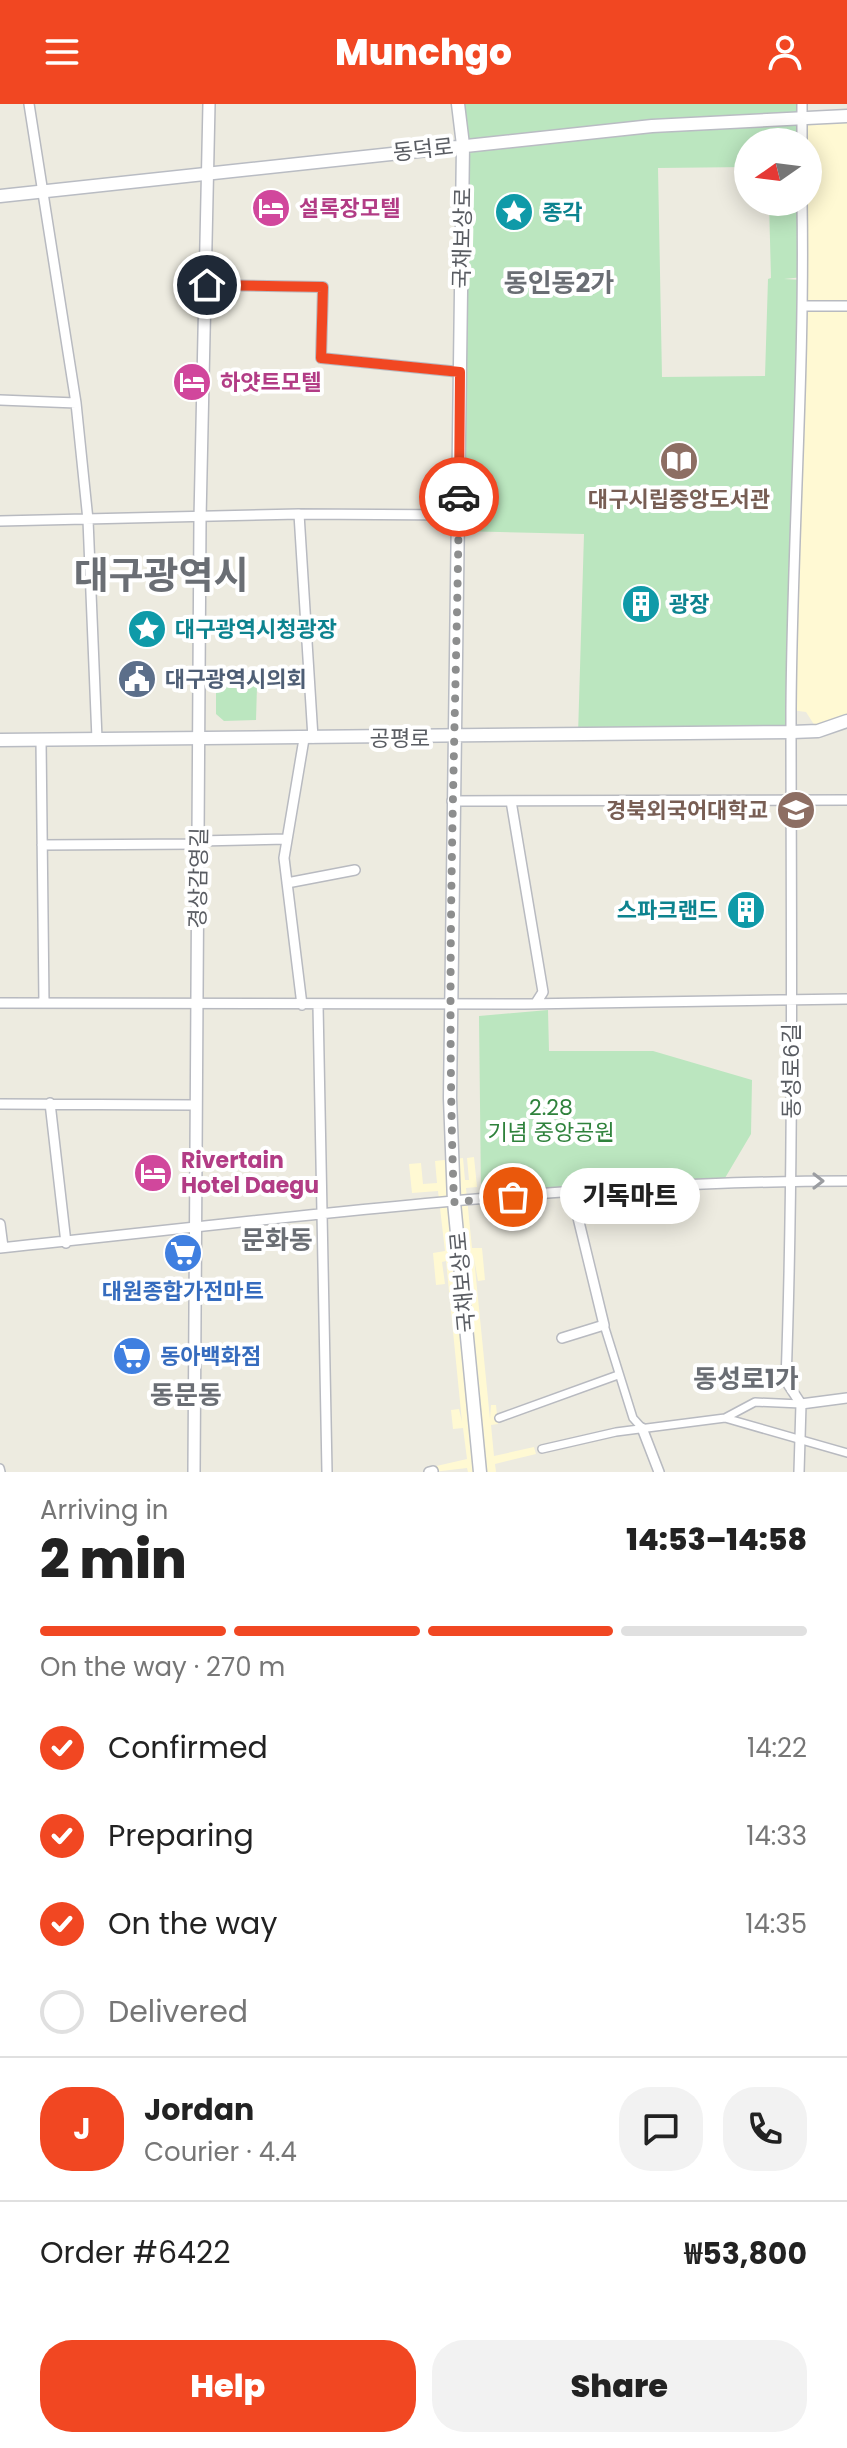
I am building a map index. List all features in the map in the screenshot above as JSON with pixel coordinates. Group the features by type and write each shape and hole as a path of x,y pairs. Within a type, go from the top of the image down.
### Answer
{"main road":[{"name":"국채보상로","path":"458,104 463,145 459,515 452,737 454,1202 480,1472"},
{"name":"동덕로","path":"0,196 652,126 847,116"},
{"path":"0,204 14,194"},
{"name":"공평로","path":"0,740 792,732 818,731 847,721"}],"street":[{"path":"29,104 76,403 88,520 97,739"},
{"name":"경상감영길","path":"194,1472 200,519 209,104"},
{"path":"802,104 802,128"},
{"name":"동성로6길","path":"799,1472 801,1404 786,1381 791,799 803,306 802,216"},
{"path":"207,285 323,287 321,358 460,372"},
{"path":"803,306 847,306"},
{"path":"0,400 76,403"},
{"path":"299,514 308,738 284,858 302,1005"},
{"path":"0,521 200,519 299,514 459,515"},
{"path":"41,740 44,1003"},
{"path":"452,801 847,800"},
{"path":"511,801 543,992 536,1003"},
{"path":"42,845 287,839"},
{"path":"287,883 355,870"},
{"path":"0,1003 318,1005 847,999"},
{"path":"318,1005 327,1472"},
{"path":"50,1103 66,1243"},
{"path":"0,1104 195,1105"},
{"path":"0,1224 2,1247 454,1202 790,1181 847,1181"},
{"path":"572,1193 618,1375 633,1418 642,1428 659,1472"},
{"path":"562,1338 604,1325"},
{"path":"499,1418 618,1375"},
{"path":"542,1449 642,1428 725,1418 755,1402 801,1404 847,1398"},
{"path":"725,1418 847,1453"}],"shaded area":[{"path":"847,116 847,717 815,726 806,712 791,710 800,216 822,216 822,128 802,128 802,120"},
{"path":"474,1157 477,1187 466,1188 472,1248 482,1248 485,1280 478,1281 474,1258 490,1419 491,1405 496,1405 498,1424 491,1425 494,1456 534,1447 536,1454 495,1464 496,1472 468,1472 467,1468 433,1472 432,1467 467,1459 463,1428 453,1429 451,1410 459,1409 462,1422 446,1261 442,1262 445,1284 436,1285 433,1253 445,1251 438,1191 412,1193 409,1164 421,1163 423,1184 437,1183 435,1161 463,1158 465,1180 469,1180 467,1158"}],"green space":[{"path":"458,104 802,104 802,128 734,128 734,167 658,168 662,377 765,376 768,279 771,278 769,216 802,216 803,277 784,279 803,280 792,732 578,735 584,534 458,531"},
{"path":"216,685 257,686 256,720 224,721 216,714"},
{"name":"2.28 기념 중앙공원","path":"548,1010 549,1051 653,1051 752,1080 751,1134 725,1178 481,1194 479,1016"}],"way so far":[{"path":"459,497 452,737 450,1098 454,1202 513,1197"}],"place":[{"name":"설록장모텔","path":"271,208"},
{"name":"종각","path":"514,212"},
{"name":"하얏트모텔","path":"192,382"},
{"name":"대구시립중앙도서관","path":"679,461"},
{"name":"광장","path":"641,604"},
{"name":"대구광역시청광장","path":"147,629"},
{"name":"대구광역시의회","path":"137,679"},
{"name":"경북외국어대학교","path":"796,810"},
{"name":"스파크랜드","path":"746,910"},
{"name":"Rivertain Hotel Daegu","path":"153,1173"},
{"name":"기독마트","path":"513,1197"},
{"name":"대원종합가전마트","path":"183,1253"},
{"name":"동아백화점","path":"132,1356"}],"district":[{"name":"동인동2가","path":"559,283"},
{"name":"대구광역시","path":"161,576"},
{"name":"문화동","path":"277,1240"},
{"name":"동성로1가","path":"746,1379"},
{"name":"동문동","path":"186,1395"}],"route":[{"path":"207,285 323,287 321,358 460,372 459,497"}]}
